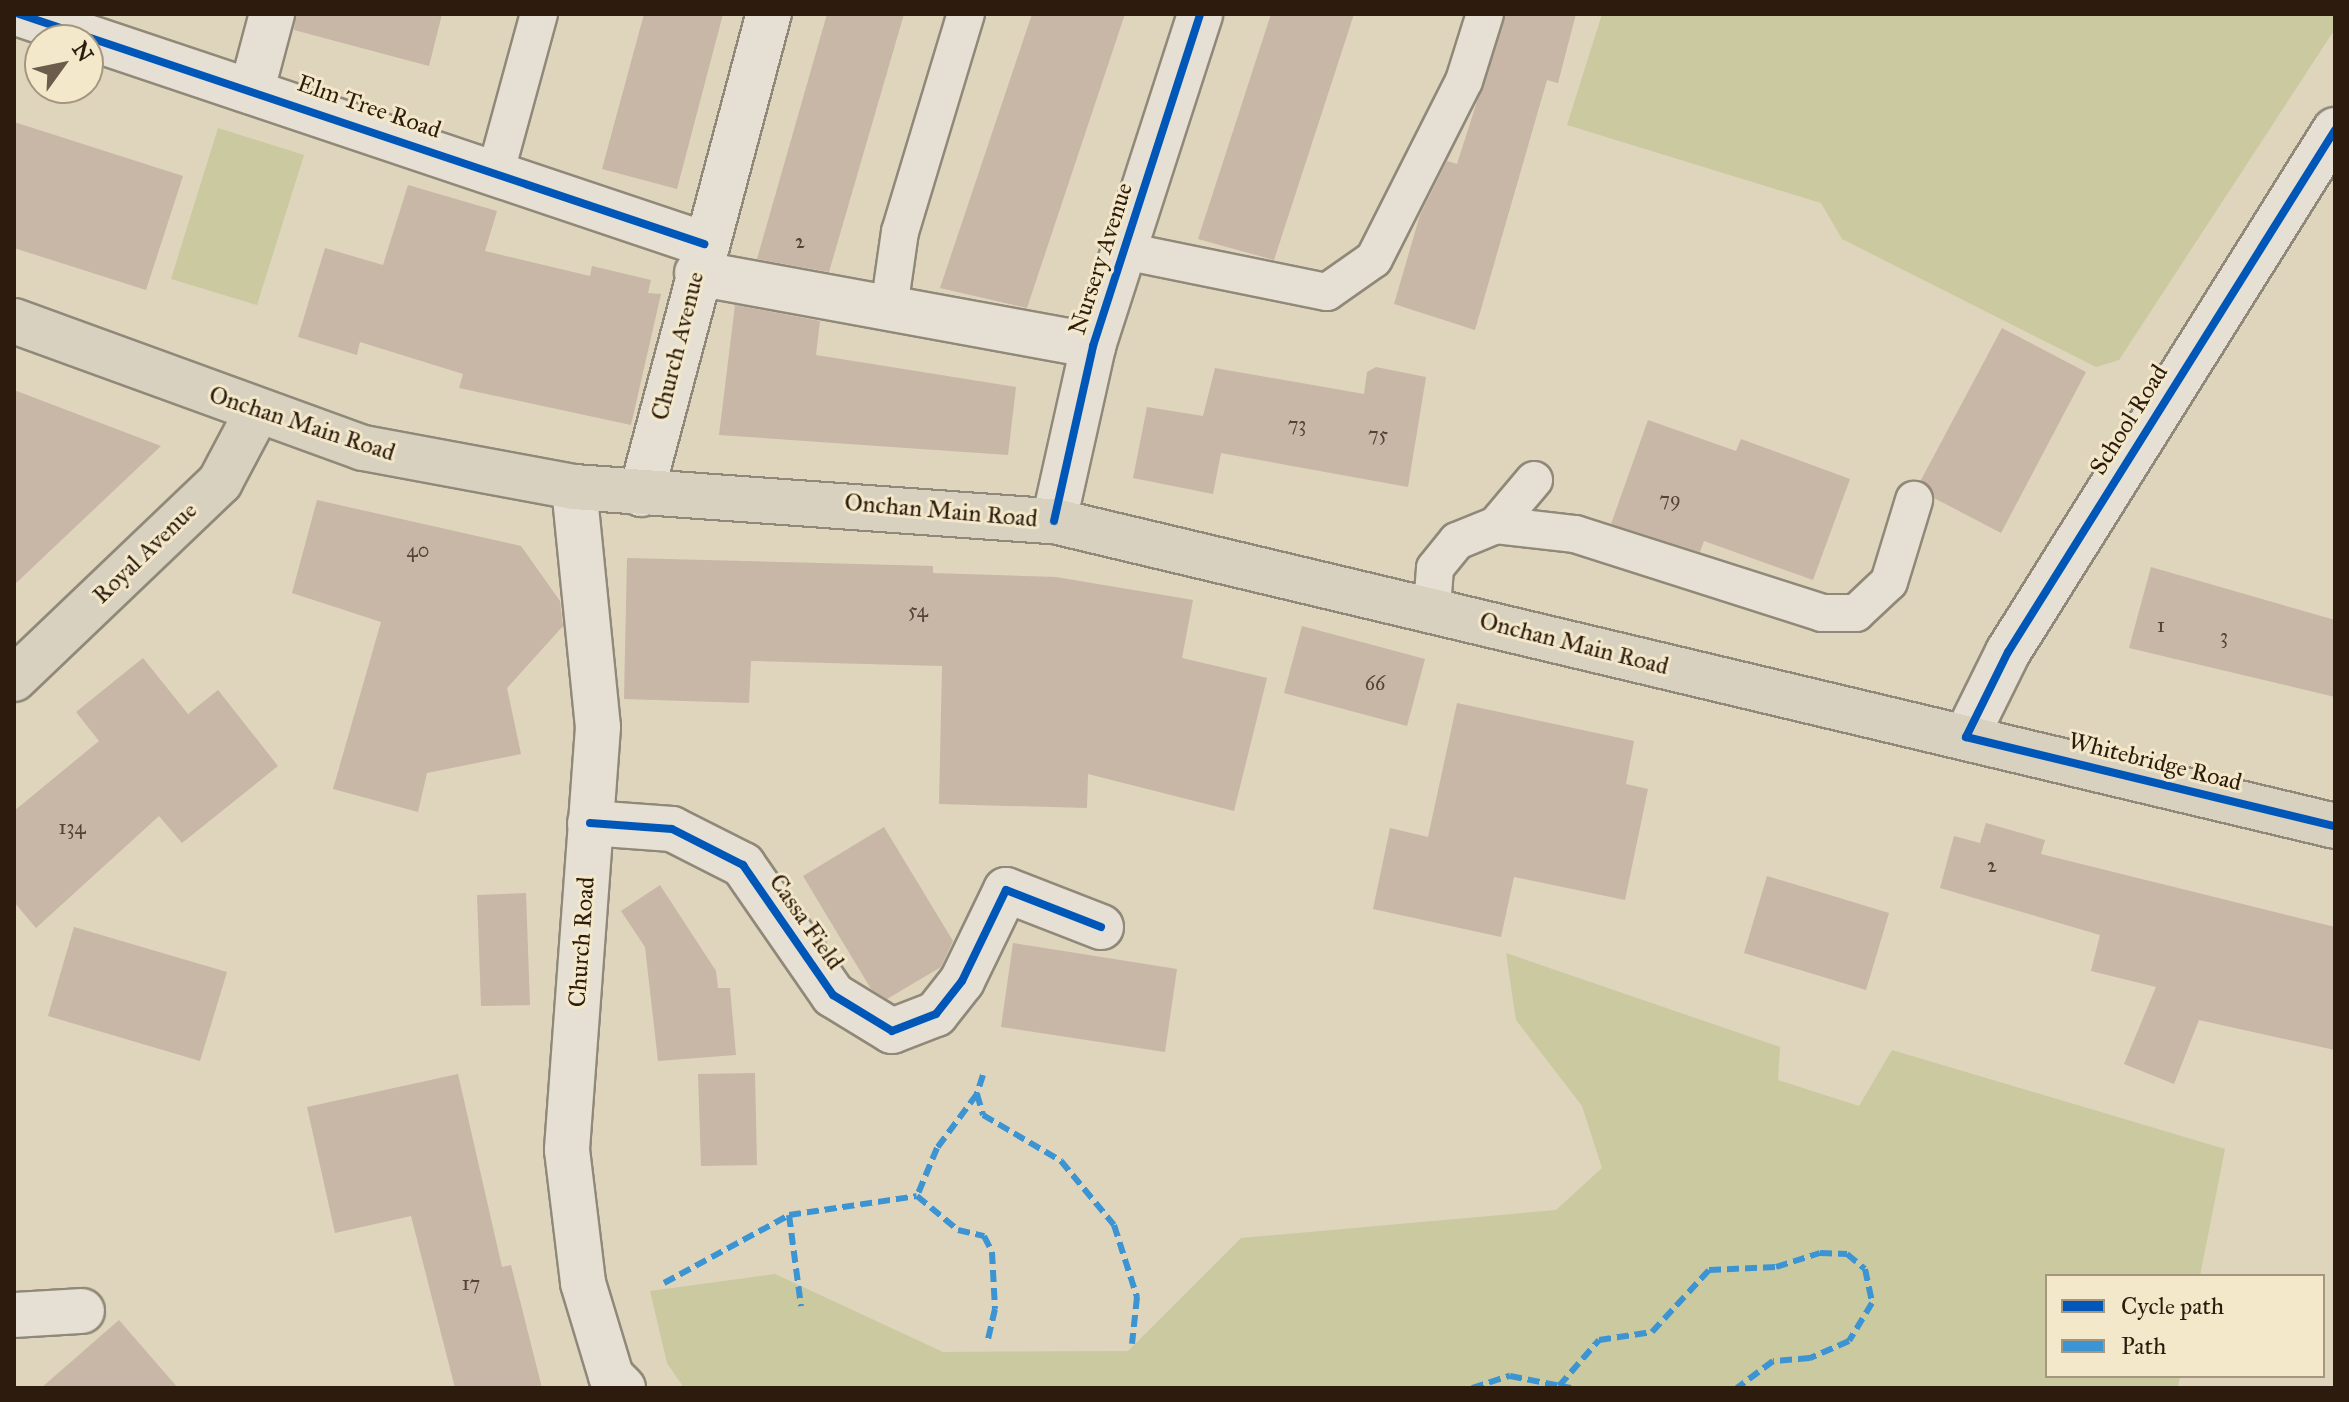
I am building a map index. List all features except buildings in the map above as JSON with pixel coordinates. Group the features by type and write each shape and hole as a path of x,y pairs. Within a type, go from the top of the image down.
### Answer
{"main road":[{"name":"Onchan Main Road","path":"14,321 257,412 363,448 574,487 1054,521 1432,608 1966,737"},
{"name":"Royal Avenue","path":"14,679 220,482 257,412"},
{"name":"Whitebridge Road","path":"1966,737 2335,826"}],"street":[{"name":"Elm Tree Road","path":"19,14 496,171 700,258 889,308 1093,346"},
{"path":"252,89 272,14"},
{"name":"Church Avenue","path":"641,494 700,258 769,14"},
{"name":"Nursery Avenue","path":"1054,521 1093,346 1200,14"},
{"name":"School Road","path":"1966,737 2016,639 2335,130"},
{"name":"Church Road","path":"574,487 598,727 567,1150 583,1283 611,1376 623,1388"},
{"name":"Cassa Field","path":"590,823 672,829 743,865 833,995 892,1031 936,1014 962,981 1006,890 1101,927"},
{"path":"14,1315 82,1311"}],"lane":[{"path":"496,171 539,14"},
{"path":"889,308 900,232 966,14"},
{"path":"1125,251 1327,292 1374,259 1464,81 1485,14"},
{"path":"1432,608 1435,568 1457,541 1496,525 1534,480"},
{"path":"1496,525 1575,534 1822,613 1856,613 1889,582 1914,500"}],"green space":[{"path":"1602,14 2335,14 2335,29 2119,360 2096,367 1842,239 1821,203 1567,125"},
{"path":"218,128 304,155 257,305 171,279"},
{"path":"1506,953 1780,1047 1778,1080 1859,1106 1892,1050 2225,1149 2200,1274 2045,1274 2045,1378 2180,1378 2178,1388 684,1388 667,1363 650,1291 775,1274 943,1352 1128,1351 1241,1238 1556,1210 1602,1168 1582,1106 1516,1020"}],"marked path":[{"path":"983,1075 977,1094 983,1115 1061,1161 1114,1225 1137,1297 1132,1344"},
{"path":"977,1094 937,1148 917,1196 958,1230 984,1236 992,1252 995,1309 987,1343"},
{"path":"789,1215 917,1196"},
{"path":"664,1283 789,1215 801,1306"},
{"path":"1559,1386 1599,1340 1652,1332 1709,1270 1776,1267 1820,1253 1847,1254 1865,1269 1872,1303 1849,1341 1810,1358 1773,1361 1737,1388"},
{"path":"1472,1388 1510,1376 1571,1388"}],"cycle path":[{"path":"19,14 704,244"},
{"path":"1054,521 1093,346 1200,14"},
{"path":"2335,130 2008,652 1966,737 2335,826"},
{"path":"590,823 672,829 743,865 833,995 892,1031 936,1014 962,981 1006,890 1101,927"}]}
